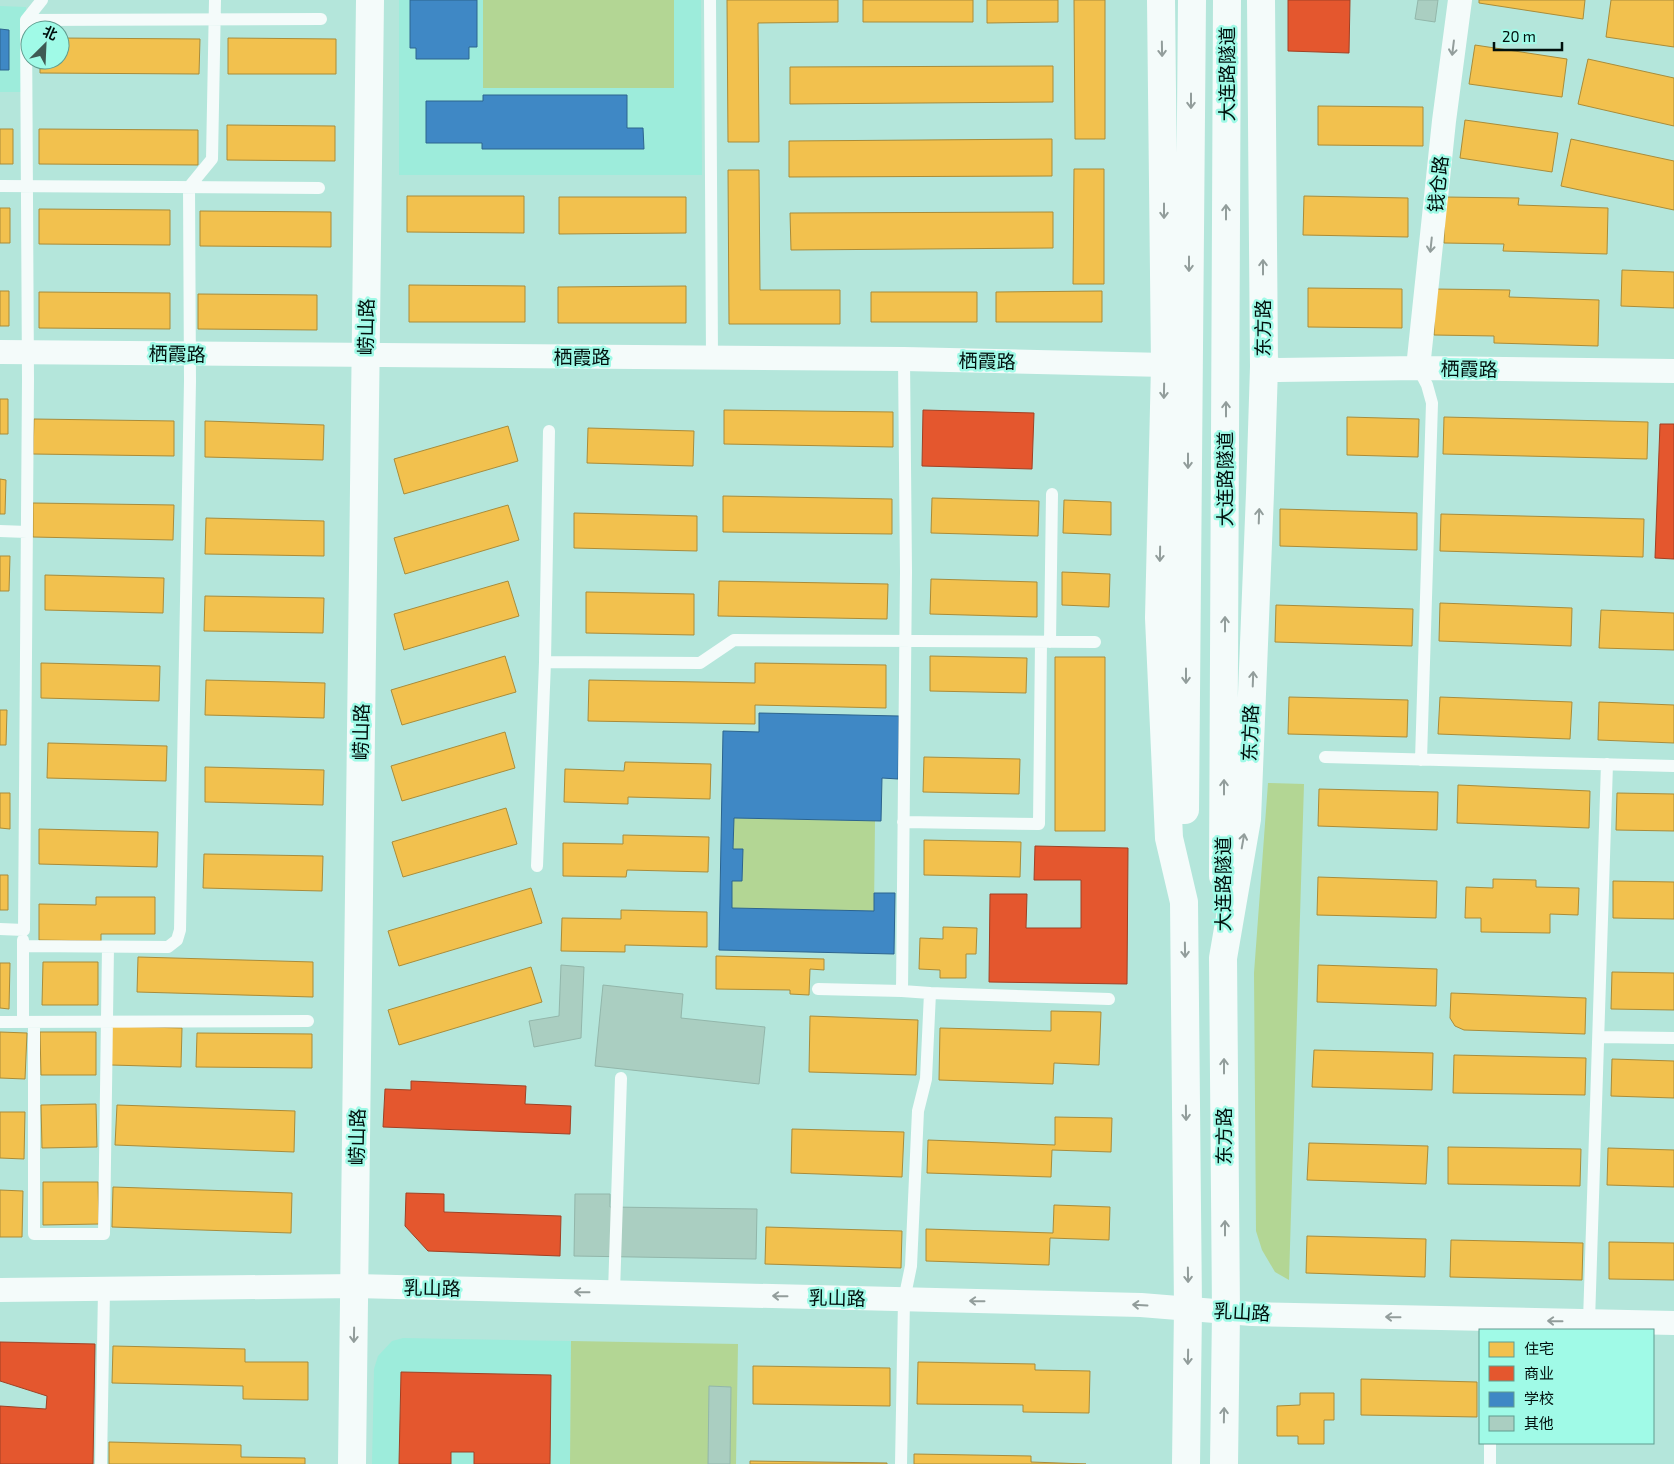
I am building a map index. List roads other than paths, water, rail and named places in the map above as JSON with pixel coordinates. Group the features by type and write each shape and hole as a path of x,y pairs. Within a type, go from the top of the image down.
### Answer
{"main road":[{"name":"崂山路","path":"352,1464 370,0"},
{"name":"东方路","path":"1161,0 1165,365 1159,618 1169,838 1184,902 1188,1308 1186,1464"},
{"name":"大连路隧道","path":"1184,902 1192,0"},
{"name":"大连路隧道","path":"1223,958 1227,0"},
{"name":"东方路","path":"1224,1464 1226,1312 1223,958 1246,820 1260,503 1264,367 1261,0"}],"street":[{"name":"钱仓路","path":"1418,368 1444,121 1460,0"},
{"name":"栖霞路","path":"0,352 904,359 1165,365"},
{"name":"栖霞路","path":"1264,367 1278,370 1418,368 1674,371"},
{"name":"乳山路","path":"0,1290 355,1286 1141,1305 1226,1312 1674,1323"}],"lane":[{"path":"26,20 42,0"},
{"path":"23,946 168,947 177,940 180,930 189,354 189,186 212,158 215,0"},
{"path":"710,0 712,358"},
{"path":"70,20 321,19"},
{"path":"26,70 28,352 23,946 28,1022 34,1234 104,1234 108,946"},
{"path":"0,186 320,188"},
{"path":"902,991 905,642 904,359"},
{"path":"1418,368 1427,385 1432,404 1421,760"},
{"path":"537,866 545,662 549,431"},
{"path":"903,822 1039,824 1052,494"},
{"path":"0,531 27,532"},
{"path":"545,662 700,663 734,640 1095,642"},
{"path":"1325,758 1674,766"},
{"path":"1589,1321 1607,764"},
{"path":"0,929 24,930"},
{"path":"818,989 1110,999"},
{"path":"901,1464 904,1300 911,1266 918,1111 926,1079 930,993"},
{"path":"0,1022 308,1022"},
{"path":"1599,1037 1674,1038"},
{"path":"614,1292 621,1078"},
{"path":"101,1464 104,1290"},
{"path":"1490,1444 1490,1464"}]}
